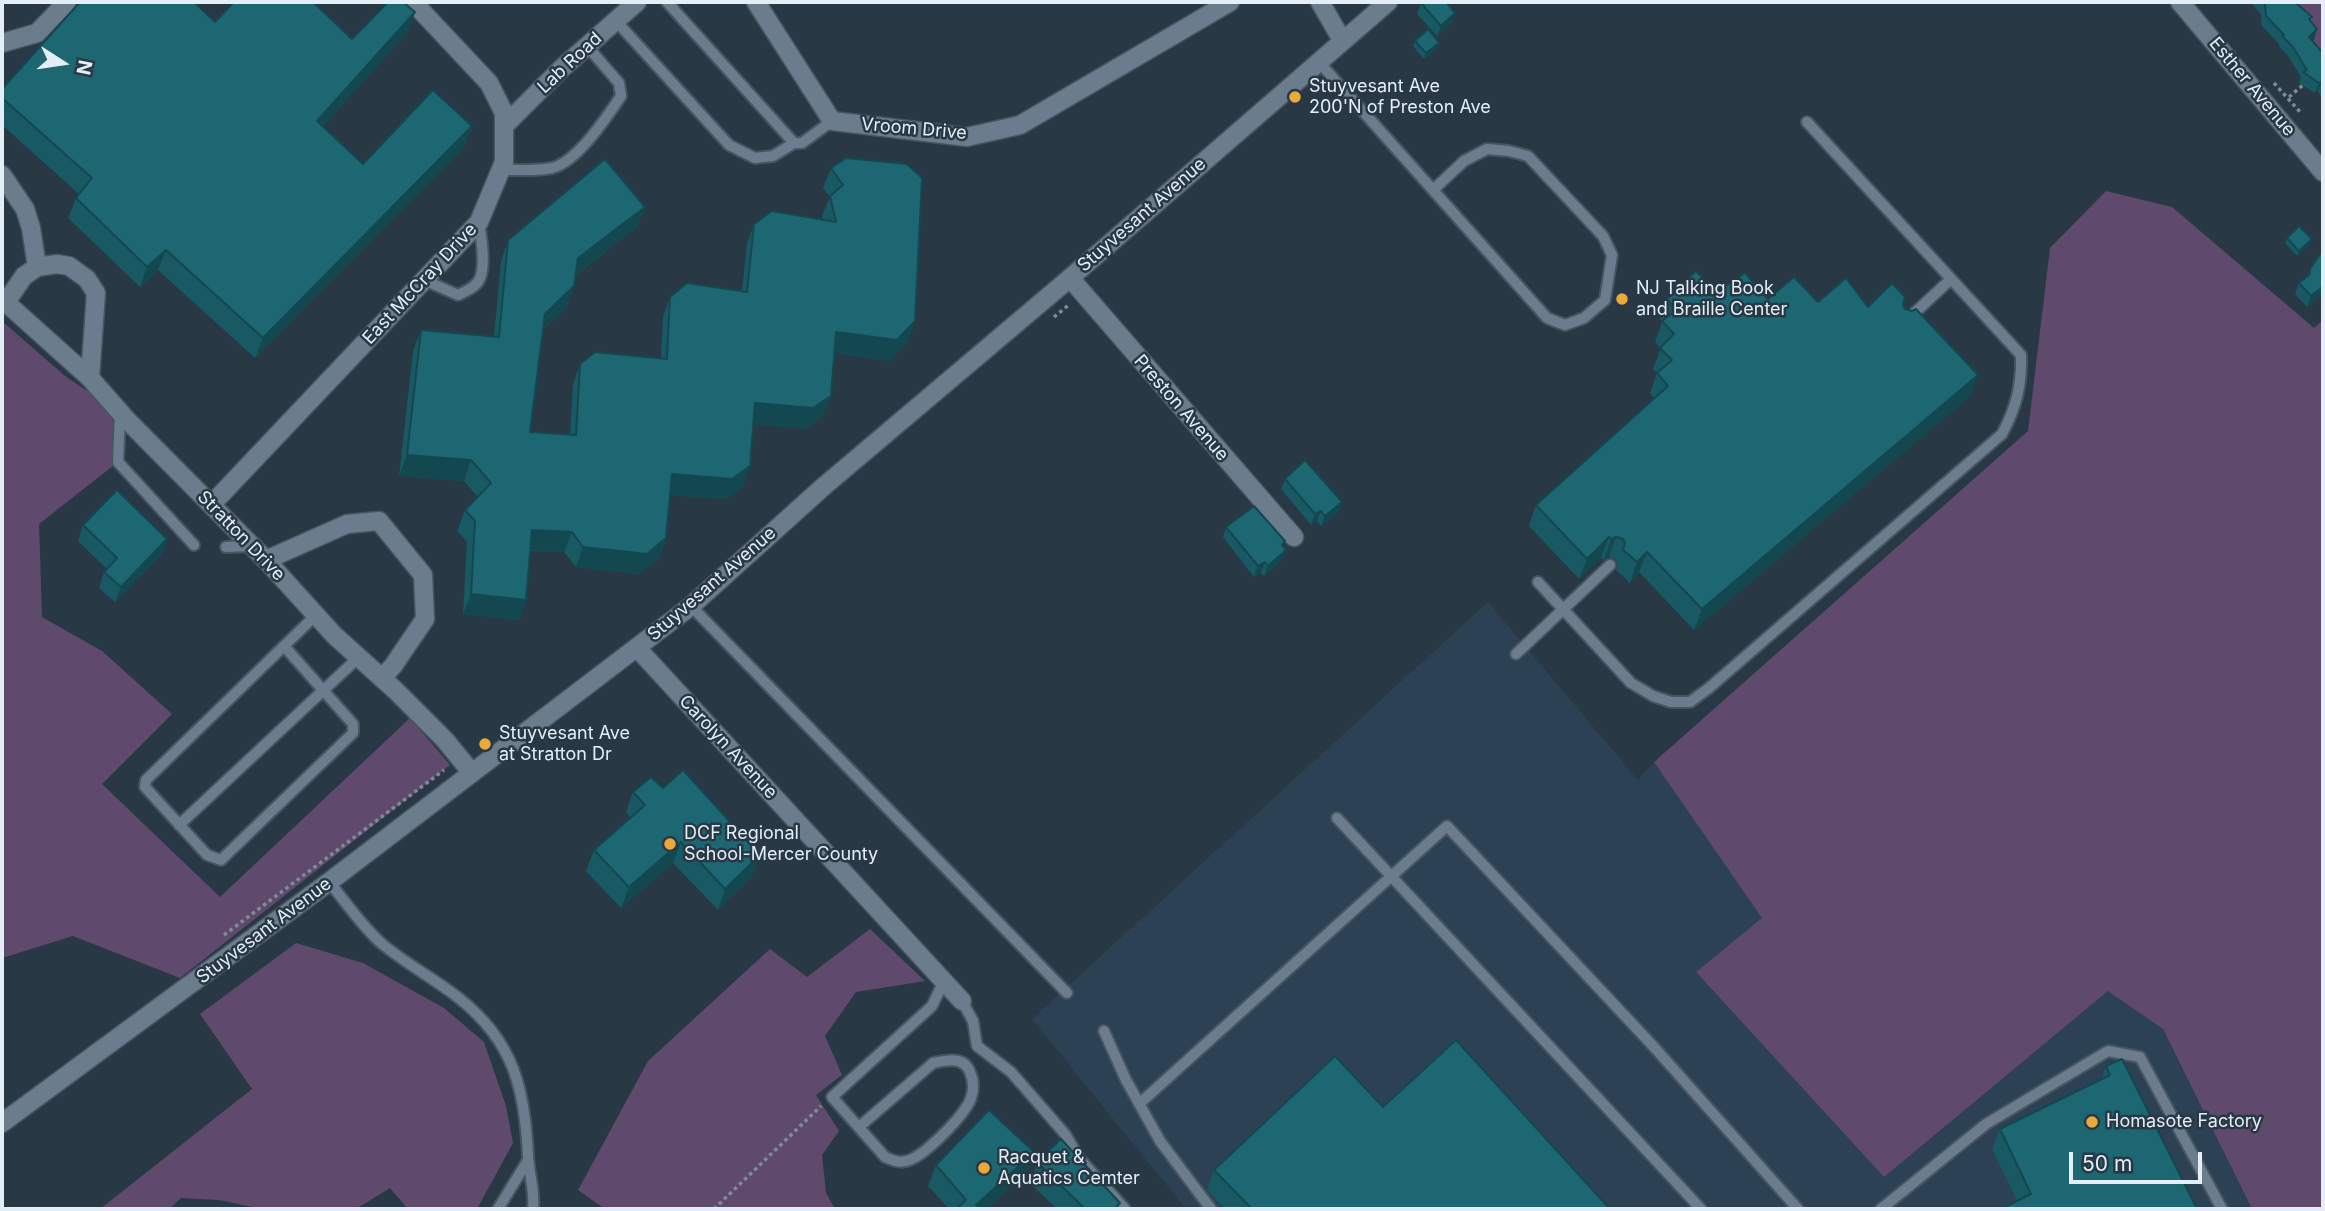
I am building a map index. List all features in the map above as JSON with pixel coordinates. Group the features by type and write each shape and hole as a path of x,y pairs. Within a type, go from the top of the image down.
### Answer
{"street":[{"path":"2,43 37,33 67,2"},
{"name":"East McCray Drive","path":"212,504 479,222 505,162 504,113 489,83 413,2"},
{"name":"Lab Road","path":"504,126 587,46 638,2"},
{"path":"756,2 832,121"},
{"name":"Vroom Drive","path":"832,121 967,137 1020,125 1230,2"},
{"path":"1320,2 1342,40"},
{"name":"Stuyvesant Avenue","path":"2,1123 329,882 691,606 824,487 1388,2"},
{"name":"Esther Avenue","path":"2180,2 2323,172"},
{"path":"2,175 25,209 37,267 57,264 69,266 86,279 96,293 90,378"},
{"name":"Stratton Drive","path":"37,267 24,276 4,301 90,378 316,615 382,677 457,754 472,773"},
{"name":"Preston Avenue","path":"1070,278 1294,537"},
{"path":"266,560 347,524 379,521 424,575 425,619 393,666 382,677"},
{"name":"Carolyn Avenue","path":"637,648 962,1001"}],"lane":[{"path":"667,2 794,144"},
{"path":"616,21 729,145 755,158 773,156 794,144 802,143 832,121"},
{"path":"501,170 554,167 569,159 606,118 621,96 619,83 587,46"},
{"path":"1318,61 1547,318 1565,326 1584,318 1605,300 1612,256 1603,236 1528,156 1487,149 1464,160 1433,190"},
{"path":"1538,582 1631,683 1653,696 1671,702 1690,702 2002,434 2017,402 2022,381 2021,355 1807,122"},
{"path":"424,280 458,295 470,289 480,278 483,255 479,222"},
{"path":"1903,324 1951,279"},
{"path":"120,412 118,462 194,545"},
{"path":"226,547 252,546"},
{"path":"1516,654 1610,565"},
{"path":"691,606 1067,993"},
{"path":"284,646 353,724 353,733 221,860 207,855 145,787 146,780 284,646 316,615"},
{"path":"179,825 359,657"},
{"path":"1337,818 1702,1209"},
{"path":"1139,1104 1447,825 1654,1047 1798,1209"},
{"path":"329,882 358,920 378,940 461,999 493,1033 510,1059 518,1080 528,1129 533,1209"},
{"path":"859,1127 933,1063 961,1061 969,1069 974,1084 970,1100 961,1115 917,1158 905,1162 885,1157 832,1097 932,1006 944,981"},
{"path":"962,1001 973,1021 978,1046 1011,1072 1065,1134 1079,1158 1125,1209"},
{"path":"1104,1031 1160,1142 1211,1209"},
{"path":"961,1061 978,1046"},
{"path":"1881,1209 1986,1124 2108,1051 2140,1058 2222,1209"},
{"path":"498,1209 528,1160"}],"path":[{"path":"2274,83 2301,113"},
{"path":"2283,102 2303,85"},
{"path":"220,938 450,765 457,754"},
{"path":"715,1209 832,1097"}],"shaded area":[{"path":"2265,2 2323,2 2323,70"},
{"path":"2106,191 2172,207 2314,328 2323,320 2323,1209 2252,1209 2163,1029 2108,991 1884,1177 1696,972 1762,918 1654,762 2028,431 2050,248"},
{"path":"2,321 65,376 111,407 118,462 39,524 42,617 102,651 172,714 102,784 220,897 410,718 450,765 180,978 73,936 2,958"},
{"path":"1488,602 1638,780 1654,762 1763,918 1696,972 1884,1177 2108,991 2163,1029 2252,1209 1186,1209 1032,1019"},
{"path":"870,929 925,981 856,992 825,1036 842,1075 816,1095 839,1131 822,1155 826,1193 835,1209 605,1209 578,1190 648,1061 770,949 807,977"},
{"path":"296,943 363,963 444,1008 484,1042 506,1106 513,1143 477,1209 408,1209 390,1188 356,1209 262,1209 219,1200 181,1198 169,1209 100,1209 252,1089 200,1014"}],"building":[{"path":"80,2 194,2 215,22 234,2 313,2 352,39 388,2 403,2 415,12 317,121 363,164 433,90 472,126 263,338 166,250 147,267 76,198 92,178 2,98 2,89"},
{"path":"1422,2 1446,2 1455,13 1441,26"},
{"path":"2263,2 2295,2 2312,17 2309,19 2317,29 2309,37 2323,53 2323,84 2303,72 2307,70 2293,47 2282,36 2284,35 2266,16"},
{"path":"1428,29 1439,43 1426,53 1415,41"},
{"path":"846,158 907,164 922,178 915,321 897,340 836,332 831,396 813,408 755,403 750,466 732,479 672,474 666,538 647,554 583,547 572,532 532,530 526,600 471,594 475,521 465,510 491,483 471,460 407,455 421,330 499,337 508,240 605,159 645,207 578,258 574,286 545,314 530,432 576,435 580,364 595,352 667,359 670,297 687,283 747,292 754,224 772,211 836,222 830,196 843,185 831,168"},
{"path":"2299,226 2312,239 2299,251 2287,238"},
{"path":"2320,254 2323,255 2323,287 2311,296 2299,283 2310,274 2310,269"},
{"path":"1696,271 1716,292 1745,273 1768,299 1794,277 1818,302 1846,278 1868,307 1892,283 1905,297 1905,309 1916,309 1978,375 1702,609 1647,552 1637,562 1623,550 1623,539 1609,537 1587,559 1536,505 1668,386 1657,373 1672,360 1660,348 1674,334 1662,321 1676,310 1667,299"},
{"path":"1305,460 1342,502 1325,516 1321,511 1315,514 1285,479"},
{"path":"117,490 167,539 121,587 104,572 117,558 83,525"},
{"path":"1254,506 1285,541 1282,545 1286,550 1268,566 1265,562 1258,566 1226,527"},
{"name":"DCF Regional School-Mercer County","path":"683,770 760,855 725,889 681,842 629,887 594,850 645,805 633,792 651,777 663,788"},
{"path":"1456,1040 1610,1209 1252,1209 1214,1170 1335,1056 1383,1107"},
{"name":"Homasote Factory","path":"2122,1059 2197,1209 2001,1209 2031,1194 2000,1129 2110,1075 2106,1066"},
{"path":"989,1110 1034,1152 976,1205 980,1209 956,1209 966,1200 936,1165"},
{"path":"1061,1139 1120,1203 1114,1209 1085,1209 1037,1162"}],"place":[{"name":"Stuyvesant Ave 200'N of Preston Ave","path":"1295,97"},
{"name":"NJ Talking Book and Braille Center","path":"1622,299"},
{"name":"Stuyvesant Ave at Stratton Dr","path":"485,744"},
{"name":"DCF Regional School-Mercer County","path":"670,844"},
{"name":"Homasote Factory","path":"2092,1122"},
{"name":"Racquet & Aquatics Cemter","path":"984,1168"}]}
